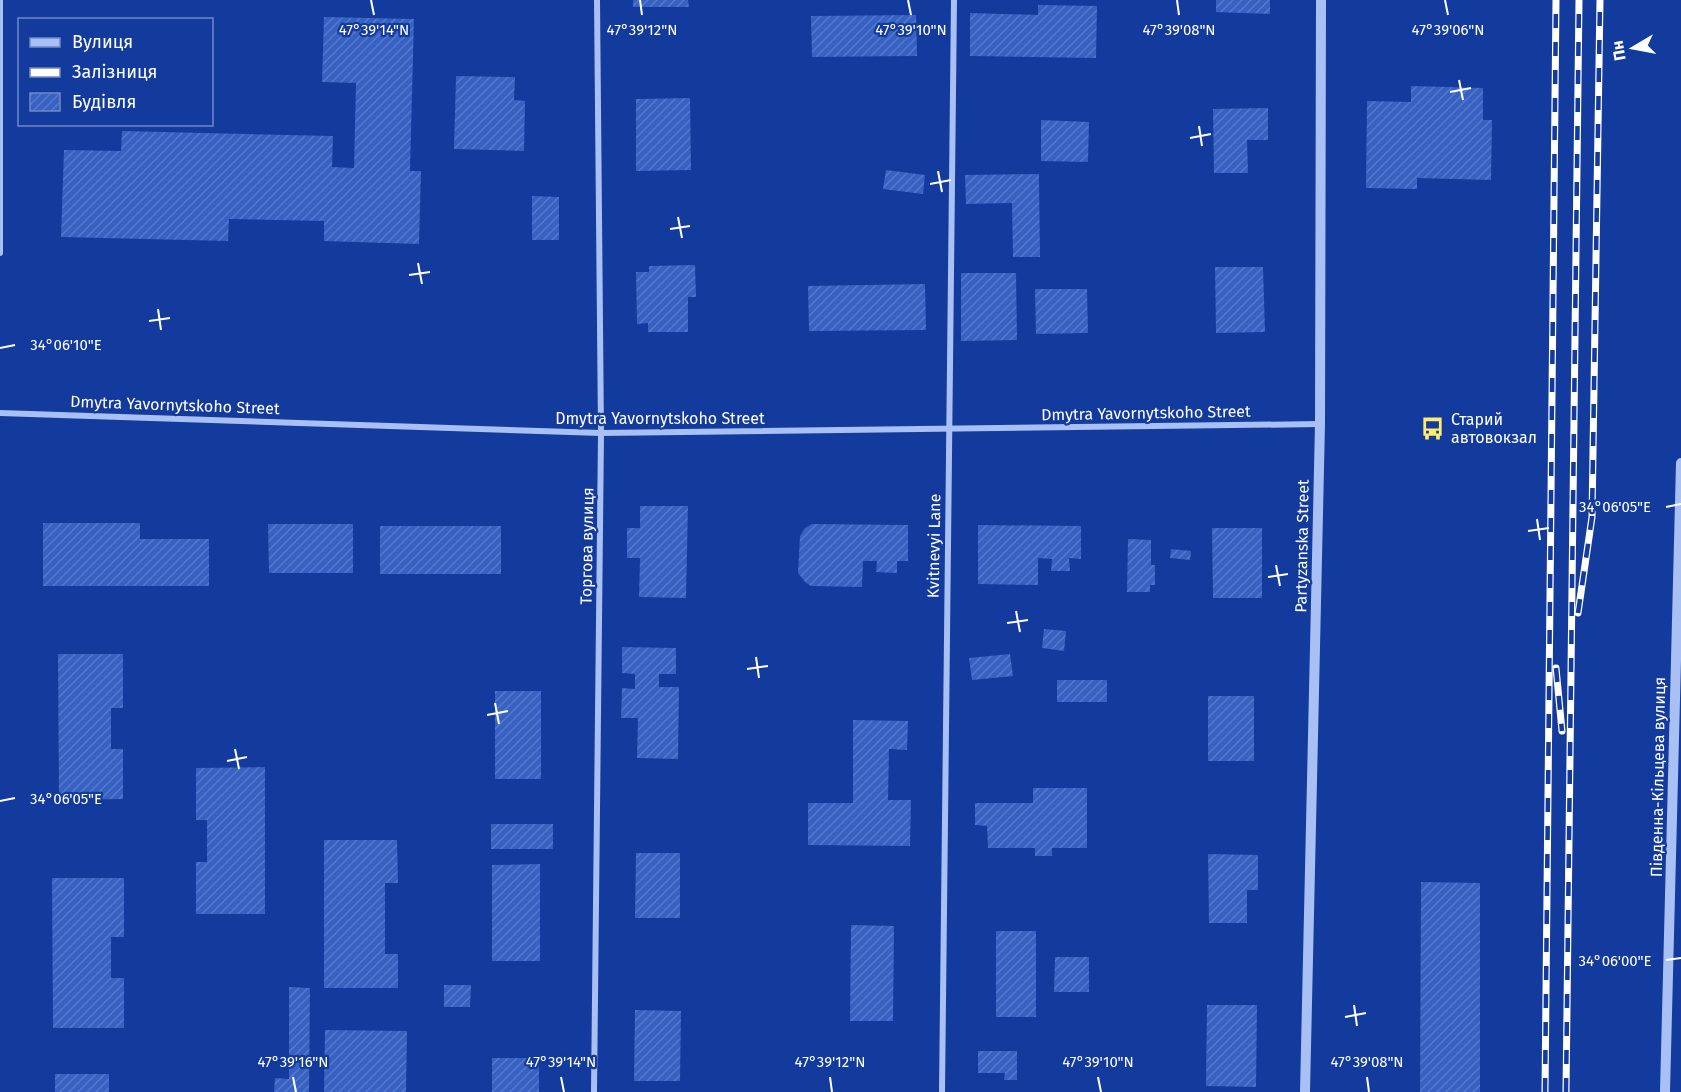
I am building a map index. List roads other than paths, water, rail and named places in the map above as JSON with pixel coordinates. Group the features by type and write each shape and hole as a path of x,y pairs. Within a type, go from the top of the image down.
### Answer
{"street":[{"path":"0,0 0,253"},
{"name":"Торгова вулиця","path":"594,1092 601,433 597,0"},
{"name":"Kvitnevyi Lane","path":"942,1092 954,0"},
{"name":"Partyzanska Street","path":"1305,1092 1320,424 1321,0"},
{"name":"Dmytra Yavornytskoho Street","path":"0,412 601,433 1320,424"},
{"name":"Південна-Кільцева вулиця","path":"1665,1092 1681,463"}],"railway":[{"path":"1545,1092 1556,0"},
{"path":"1566,1092 1579,0"},
{"path":"1578,613 1592,517 1600,0"},
{"path":"1556,668 1562,731"}],"place":[{"name":"Старий автовокзал","path":"1433,428"}]}
